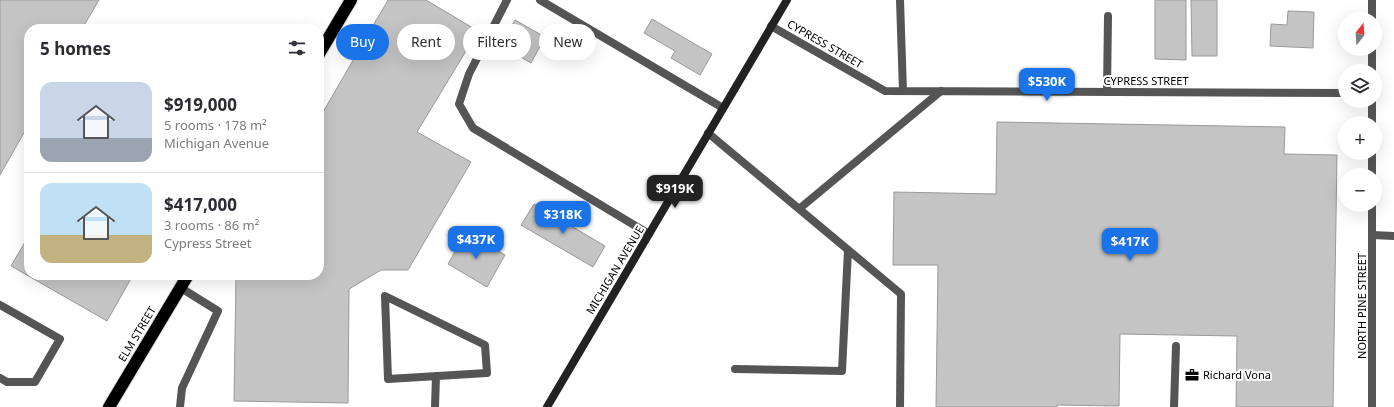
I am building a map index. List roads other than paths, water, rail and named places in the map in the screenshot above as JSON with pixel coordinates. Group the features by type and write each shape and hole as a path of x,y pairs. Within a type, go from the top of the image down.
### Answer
{"highway":[{"path":"324,46 351,0"},
{"name":"ELM STREET","path":"109,407 185,280"}],"street":[{"path":"507,0 469,74 460,104 473,128 649,234"},
{"path":"540,0 723,108"},
{"name":"MICHIGAN AVENUE","path":"547,407 787,0"},
{"path":"900,0 903,91"},
{"path":"1372,0 1372,12"},
{"path":"1107,92 1108,16"},
{"name":"CYPRESS STREET","path":"771,26 885,91 1338,93"},
{"path":"799,209 941,91"},
{"path":"708,133 901,294 900,407"},
{"name":"NORTH PINE STREET","path":"1372,212 1372,407"},
{"path":"1372,235 1394,236"},
{"path":"735,368 842,371 848,250"},
{"path":"180,288 218,311 182,388 180,407"},
{"path":"385,296 485,345 487,373 436,376 388,379 385,296"},
{"path":"0,305 60,339 35,382 7,382 0,378"},
{"path":"1174,407 1176,346"},
{"path":"435,407 436,376"}],"place":[{"name":"Richard Vona","path":"1192,375"}]}
